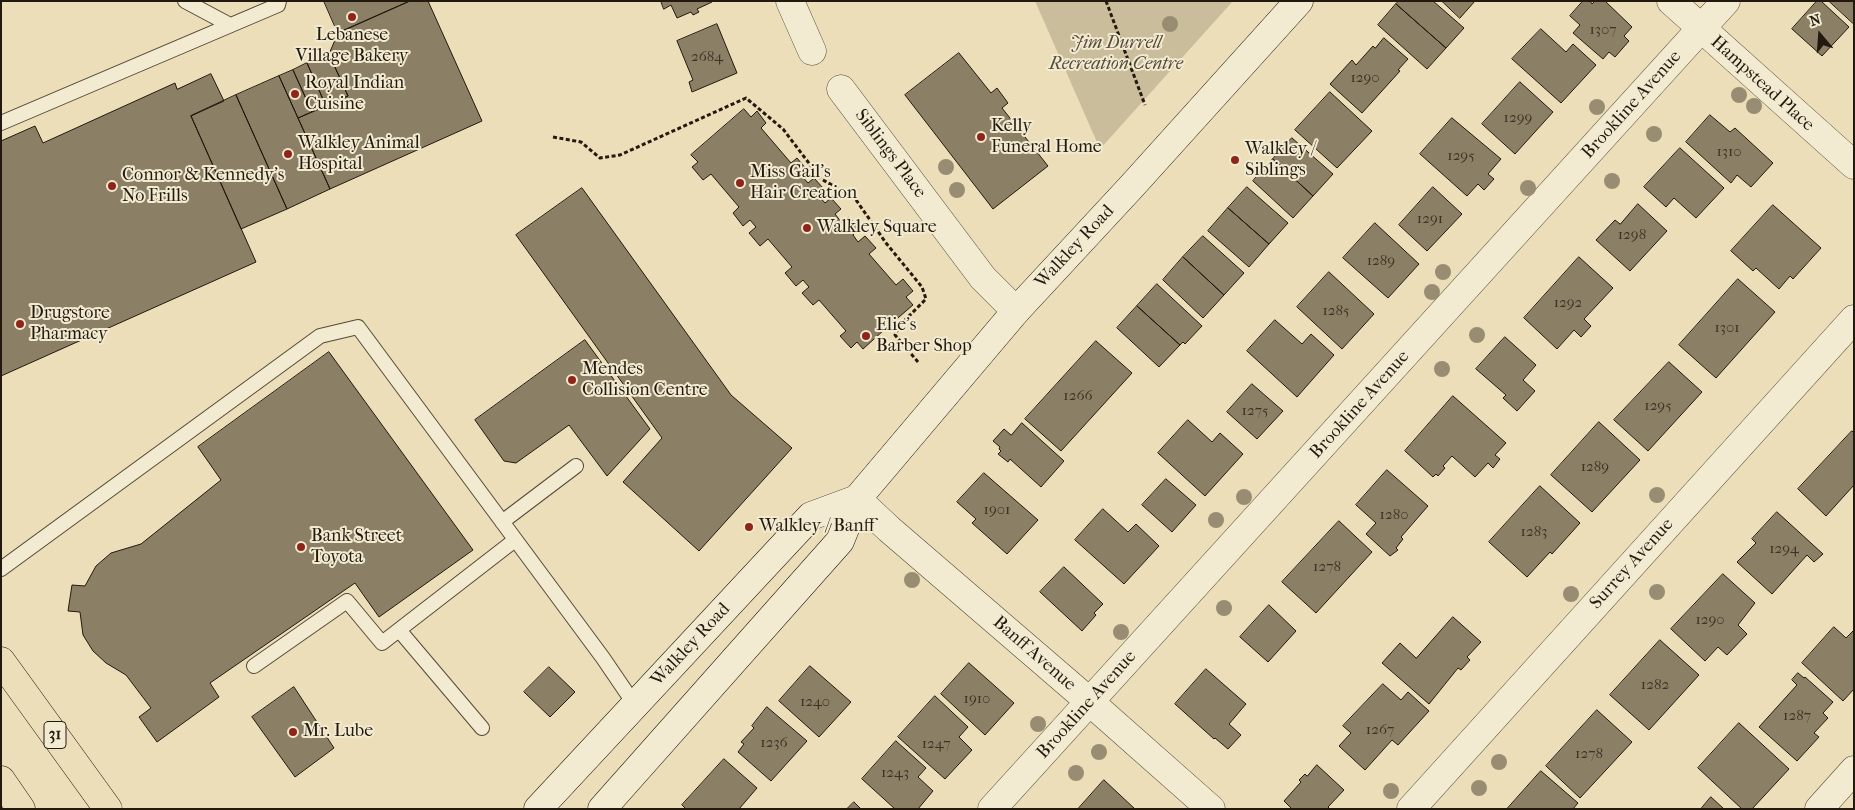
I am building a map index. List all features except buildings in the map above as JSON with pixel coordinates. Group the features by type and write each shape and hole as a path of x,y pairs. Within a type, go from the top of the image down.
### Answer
{"main road":[{"name":"31","path":"1,661 108,809"},
{"path":"1,780 21,809"}],"street":[{"path":"790,1 812,51"},
{"name":"Walkley Road","path":"602,809 840,541 857,499 1016,311 1298,1"},
{"name":"Hampstead Place","path":"1671,1 1854,165"},
{"name":"Brookline Avenue","path":"992,809 1726,1"},
{"name":"Siblings Place","path":"841,89 983,278 1016,311"},
{"name":"Surrey Avenue","path":"1411,809 1854,319"},
{"name":"Walkley Road","path":"538,809 812,516 857,499"},
{"name":"Banff Avenue","path":"857,499 889,530 1090,702 1211,809"},
{"path":"1819,809 1854,770"}],"lane":[{"path":"185,1 230,25"},
{"path":"1,123 278,5 280,1"},
{"path":"1,569 320,336 358,327 608,665 635,705"},
{"path":"502,522 576,466"},
{"path":"254,666 347,602 382,643 515,540"},
{"path":"398,630 482,728"}],"path":[{"path":"1106,1 1145,106"},
{"path":"553,137 581,142 600,158 620,155 746,98 783,129 821,179 854,197 886,243 922,287 926,299 900,325 895,335 918,362"}],"green space":[{"name":"Jim Durrell Recreation Centre","path":"1035,1 1233,1 1100,149"}],"place":[{"name":"Lebanese Village Bakery","path":"352,17"},
{"name":"Royal Indian Cuisine","path":"295,94"},
{"name":"Kelly Funeral Home","path":"981,137"},
{"name":"Walkley Animal Hospital","path":"288,154"},
{"name":"Walkley / Siblings","path":"1235,160"},
{"name":"Miss Gail's Hair Creation","path":"740,183"},
{"name":"Connor & Kennedy's No Frills","path":"112,186"},
{"name":"Walkley Square","path":"807,228"},
{"name":"Drugstore Pharmacy","path":"20,324"},
{"name":"Elie's Barber Shop","path":"866,336"},
{"name":"Mendes Collision Centre","path":"572,380"},
{"name":"Walkley / Banff","path":"749,527"},
{"name":"Bank Street Toyota","path":"301,547"},
{"name":"Mr. Lube","path":"293,732"}]}
